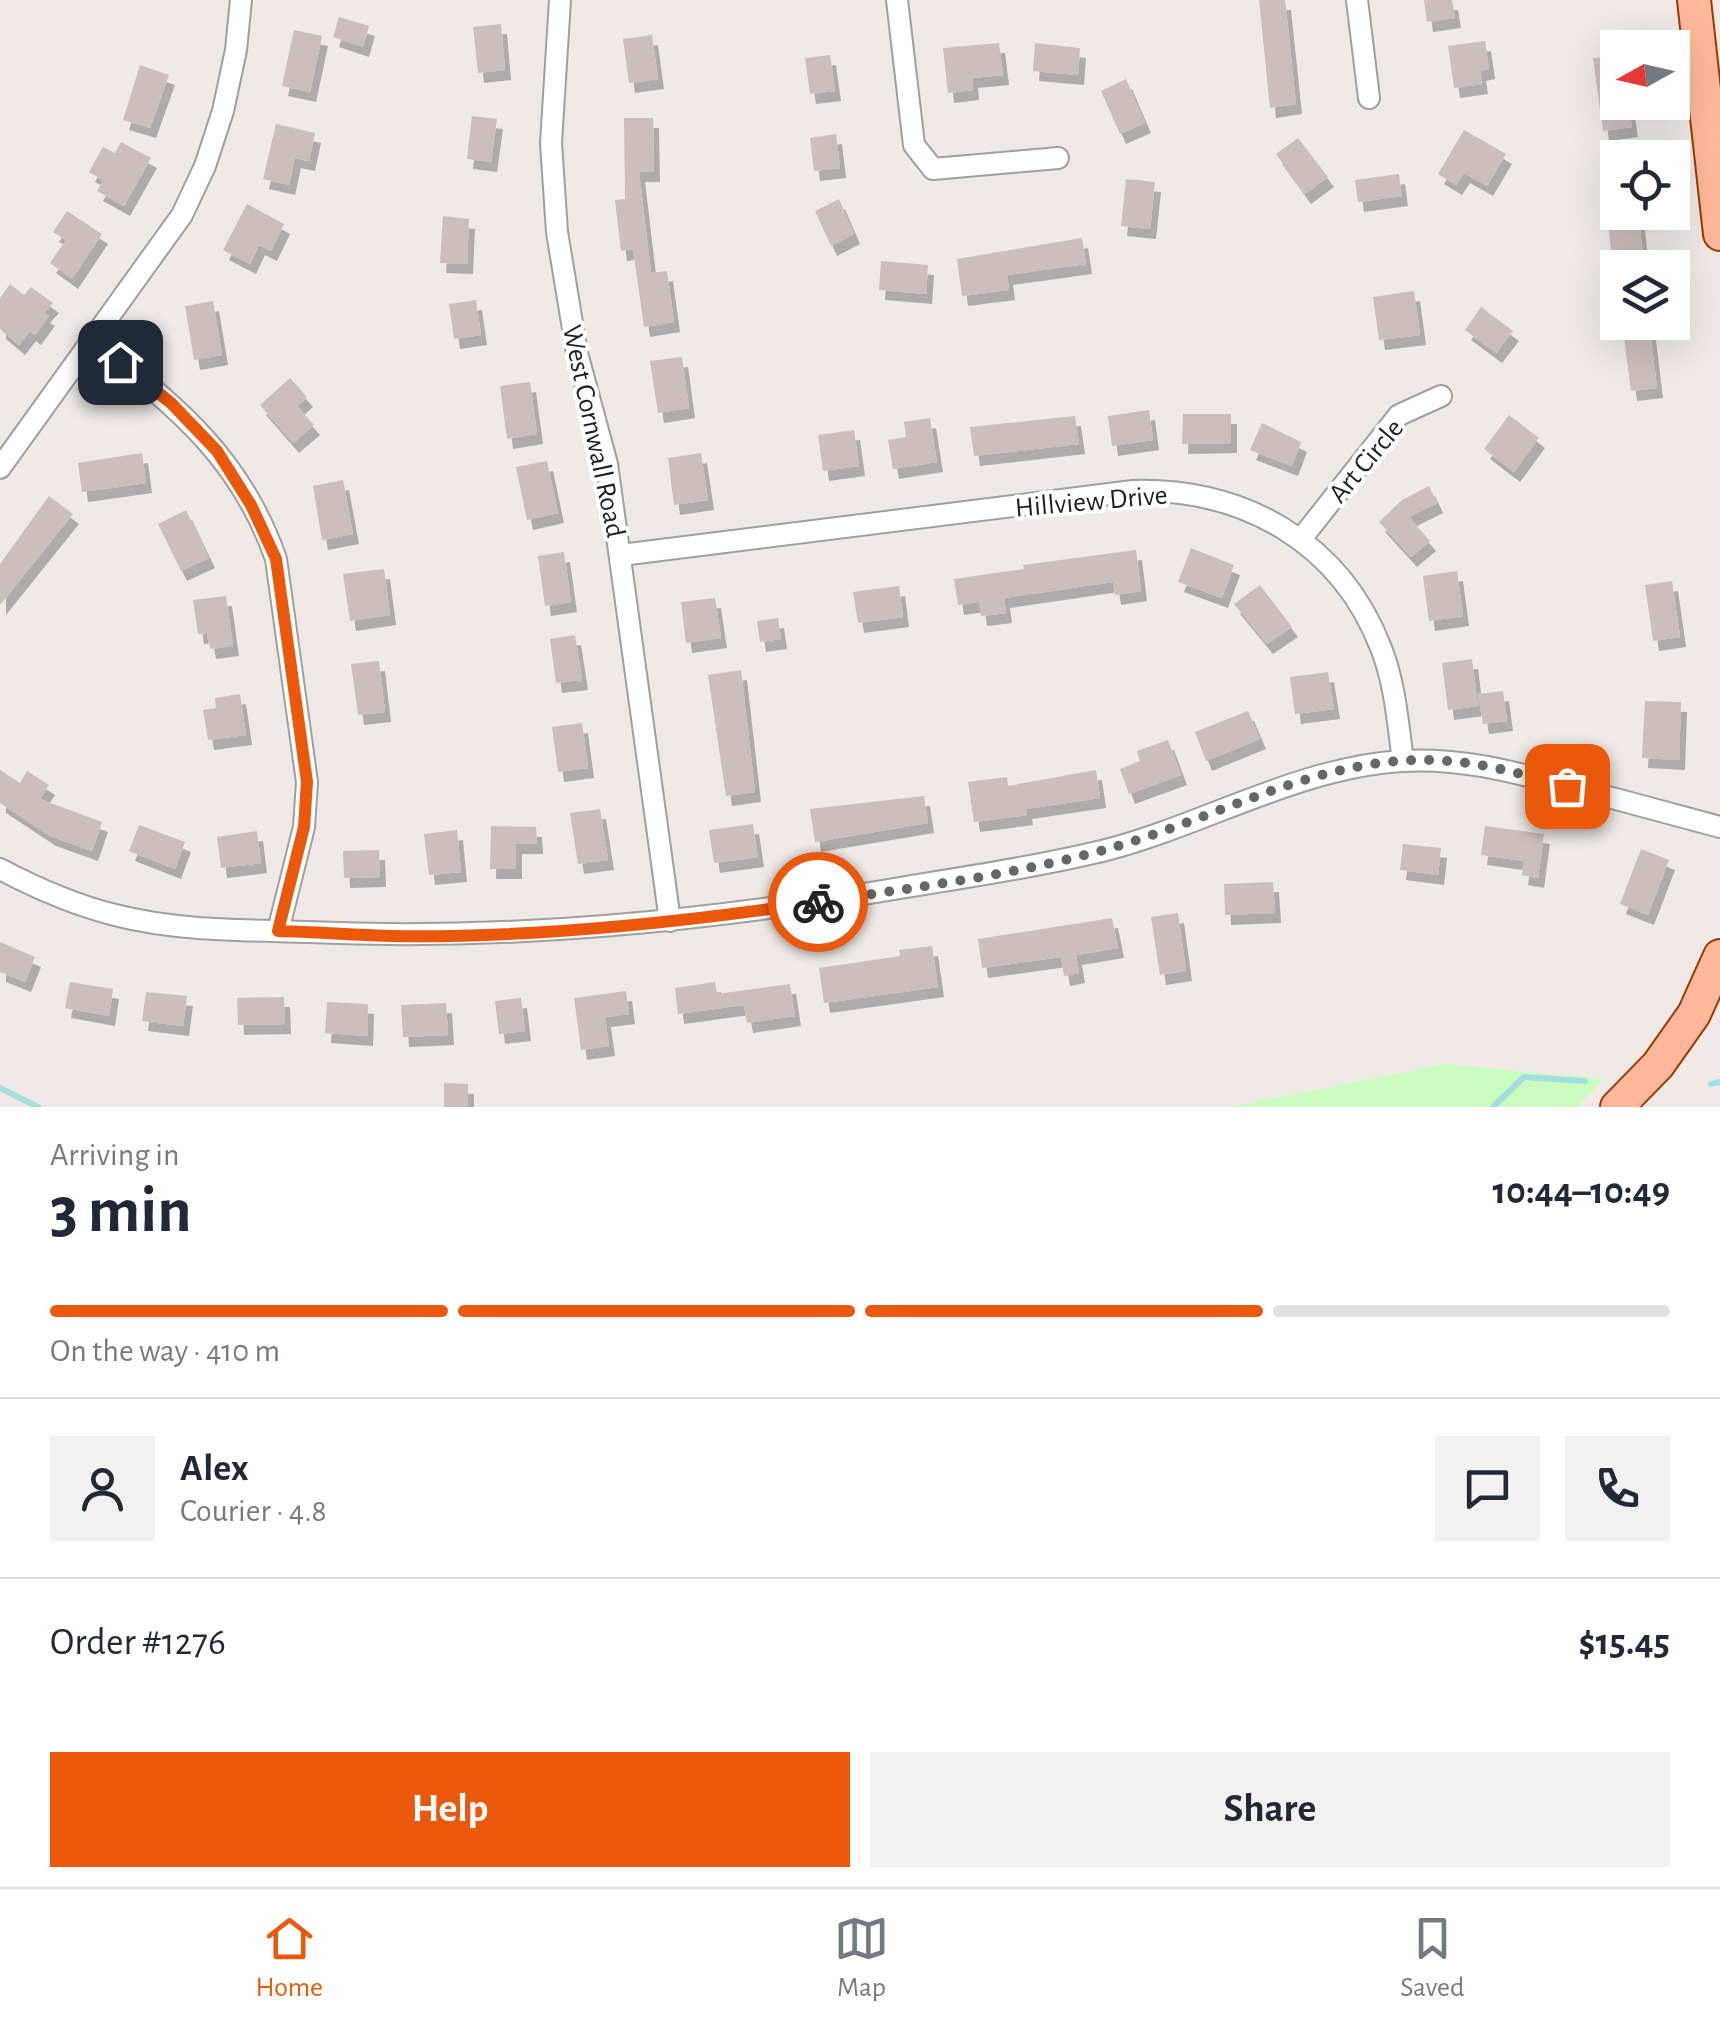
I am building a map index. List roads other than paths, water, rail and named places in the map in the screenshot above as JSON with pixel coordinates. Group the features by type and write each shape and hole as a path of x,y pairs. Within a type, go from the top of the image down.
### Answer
{"main road":[{"path":"1694,0 1720,234"},
{"path":"1617,1107 1658,1065 1694,1014 1720,956"}],"street":[{"path":"0,468 170,237 205,166 222,111 236,50 240,0"},
{"name":"West Cornwall Road","path":"560,0 551,144 557,232 578,353 607,464 670,921"},
{"path":"896,0 914,145 934,170 1058,158"},
{"path":"1357,0 1368,98"},
{"path":"94,342 201,431 233,474 269,538 276,559 307,782 304,827 278,931"},
{"name":"Art Circle","path":"1302,539 1399,415 1441,396"},
{"name":"Hillview Drive","path":"621,555 1133,491 1170,490 1238,506 1302,539 1335,572 1360,606 1389,672 1404,761"},
{"path":"0,869 61,897 116,916 171,925 394,936 534,932 670,921 842,898 1079,856 1170,830 1237,803 1346,768 1404,761 1446,760 1492,766 1720,826"}],"waterway":[{"path":"1493,1107 1524,1077 1585,1081"},
{"path":"1711,1084 1720,1082"},
{"path":"0,1088 38,1107"}]}
